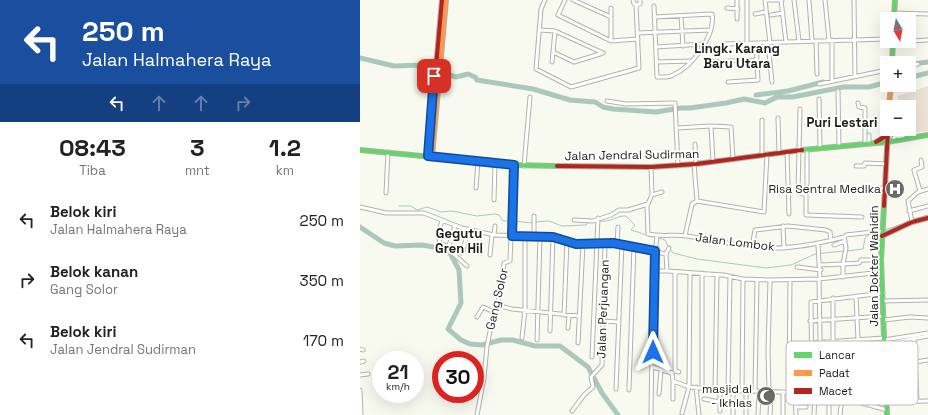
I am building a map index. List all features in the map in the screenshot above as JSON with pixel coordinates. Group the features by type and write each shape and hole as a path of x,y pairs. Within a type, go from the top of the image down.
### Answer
{"main road":[{"path":"430,156 442,0"},
{"path":"438,65 446,0"},
{"path":"894,12 895,0"},
{"name":"Jalan Jendral Sudirman","path":"360,150 524,166 651,167 678,166 734,160 799,150 887,142 928,134"},
{"path":"876,142 885,136"},
{"name":"Jalan Dokter Wahidin","path":"884,341 881,260 888,136"},
{"path":"887,149 897,139 894,136"},
{"path":"882,234 912,221 928,218"},
{"name":"Jalan Dokter Wahidin","path":"887,405 887,415"}],"street":[{"path":"545,0 541,9 536,70 570,87 639,68 636,5 633,0"},
{"path":"565,0 558,16 611,41 638,39"},
{"path":"573,0 611,17"},
{"path":"636,5 640,4 640,0"},
{"path":"737,19 738,0"},
{"path":"747,0 747,43"},
{"path":"772,82 766,0 782,0 786,42"},
{"path":"794,0 799,41"},
{"path":"809,0 817,74"},
{"path":"825,0 830,40 832,81"},
{"path":"854,0 855,75"},
{"path":"654,6 654,17 657,62 657,77 670,77 675,75 692,61 704,44 711,30 713,21 712,14 654,17"},
{"path":"611,8 611,41"},
{"path":"727,8 738,9"},
{"path":"755,14 766,12"},
{"path":"771,15 783,13"},
{"path":"916,14 928,14"},
{"path":"681,16 683,46"},
{"path":"539,30 555,31 603,54 574,62 553,52"},
{"path":"637,33 711,30"},
{"path":"552,62 555,31"},
{"path":"724,44 880,39"},
{"path":"916,41 928,40"},
{"path":"728,82 758,80 756,43"},
{"path":"656,47 704,44"},
{"path":"708,62 757,60"},
{"path":"657,62 692,61"},
{"path":"819,84 855,75 880,71"},
{"path":"838,91 839,146"},
{"path":"524,166 530,97"},
{"path":"819,98 820,148"},
{"path":"607,101 626,104 674,102 676,109 678,166"},
{"path":"858,103 858,107 865,108 867,143"},
{"path":"800,109 798,186 799,193 806,195 806,215 862,217"},
{"path":"778,118 779,153"},
{"path":"685,236 692,204 697,201 764,212 764,155 762,120"},
{"path":"677,128 711,126 731,127 734,160"},
{"path":"711,126 713,162"},
{"path":"867,143 869,135"},
{"path":"695,144 697,201"},
{"path":"807,150 807,184"},
{"path":"386,193 388,152"},
{"path":"787,152 789,214"},
{"path":"920,191 914,171 922,167 921,160"},
{"path":"476,188 478,161"},
{"path":"494,200 495,163"},
{"path":"856,166 864,166 865,163 886,164"},
{"name":"Gang Solor","path":"477,415 484,378 487,346 504,264 510,262 514,165"},
{"path":"651,167 652,195 648,204 648,234 657,237 653,271 651,415"},
{"path":"789,186 798,186"},
{"path":"857,190 884,188"},
{"path":"912,221 908,201 920,191 928,189"},
{"path":"652,195 662,192"},
{"path":"574,220 598,220 619,210 628,210 648,204"},
{"path":"910,211 928,206"},
{"path":"360,207 386,213 420,212 455,226 493,235 553,237 583,244 622,244 666,254"},
{"path":"534,216 534,236"},
{"path":"592,357 598,220"},
{"path":"442,221 439,238 442,244 462,252 468,229"},
{"path":"455,226 449,251 467,266"},
{"path":"490,255 495,226"},
{"path":"752,247 755,230 783,226 826,230 830,232 831,240"},
{"path":"783,226 784,248"},
{"path":"617,244 618,228"},
{"name":"Jalan Lombok","path":"657,237 685,236 752,247 784,248 818,245 831,240 845,239 848,234 882,234"},
{"path":"522,338 525,310 526,236"},
{"path":"537,340 540,236"},
{"path":"550,331 553,237"},
{"path":"834,245 845,239 842,277"},
{"path":"564,315 567,241"},
{"name":"Jalan Perjuangan","path":"572,411 594,387 591,377 602,365 605,243"},
{"path":"578,343 583,244"},
{"path":"616,389 622,244"},
{"path":"818,245 821,265 820,341"},
{"path":"629,390 634,246"},
{"path":"667,270 666,254 669,248"},
{"path":"821,265 860,263 861,260 881,260"},
{"path":"797,267 821,270"},
{"path":"653,271 667,270 675,272 702,273 730,276 743,280 820,279 882,272"},
{"path":"675,272 674,371 679,372"},
{"path":"682,412 689,387 690,273"},
{"path":"702,273 702,387"},
{"path":"715,390 717,275"},
{"path":"728,391 730,276"},
{"path":"743,280 744,391 746,415"},
{"path":"757,280 758,415"},
{"path":"770,280 768,351 770,415"},
{"path":"790,280 790,341"},
{"path":"810,341 811,302 833,298 883,293"},
{"path":"856,296 858,340"},
{"path":"833,298 833,341"},
{"path":"883,301 928,300"},
{"path":"496,305 550,314 579,316"},
{"path":"477,316 483,307 494,312"},
{"path":"568,328 569,316"},
{"path":"810,322 858,318 928,318"},
{"path":"602,322 618,322"},
{"path":"846,341 884,341 928,332"},
{"path":"897,341 928,336"},
{"path":"918,362 928,360"},
{"path":"360,362 364,361"},
{"path":"652,367 673,373 673,399"},
{"path":"659,394 661,369"},
{"path":"360,375 368,374"},
{"path":"673,381 689,387 702,387 715,390 783,392 783,415"},
{"path":"696,387 699,415"},
{"path":"720,390 720,411"},
{"path":"360,391 361,415"},
{"path":"733,391 733,415"},
{"path":"704,399 720,402"},
{"path":"918,401 928,401"},
{"path":"814,405 814,415"},
{"path":"840,415 841,405"},
{"path":"870,405 887,410"},
{"path":"796,415 796,407 806,407"}],"shaded area":[{"path":"928,86 928,131 916,133 916,100 898,100 898,96 910,92 916,92 916,90"}],"waterway":[{"path":"360,58 394,66 423,65 432,70 456,77 468,74 475,77 477,80 533,89 570,100 595,102 603,107 613,109 656,112 726,103 744,99 765,103 777,97 793,97 843,87 869,87 880,84"},
{"path":"916,64 928,62"},
{"path":"916,76 928,73"},
{"path":"756,95 788,91 823,82"},
{"path":"399,206 411,206 417,210 427,207 441,212 452,211 477,216 495,214 499,215 503,221 510,221"},
{"path":"915,219 928,215"},
{"path":"598,221 607,221 626,216 635,225 631,230 647,235"},
{"path":"514,221 532,223"},
{"path":"535,222 549,221 562,226 586,225 589,222"},
{"path":"885,230 905,223"},
{"path":"360,227 384,243 395,246 422,245 439,248 450,253 459,270 461,303 448,329 461,340 470,344 482,345 501,340 513,340 535,346 560,346 588,367 602,393 618,415"},
{"path":"847,251 863,249 865,238 870,234"},
{"path":"652,236 665,240 668,246"},
{"path":"670,249 673,253 697,259 766,268 791,265 815,254 844,251"}],"traffic: fast":[{"path":"894,12 895,0"},
{"path":"892,56 893,48"},
{"path":"802,150 887,142 928,135"},
{"path":"360,150 514,165 557,166"},
{"path":"884,206 881,260 884,341"},
{"path":"887,405 887,415"}],"traffic: slow":[{"path":"432,157 446,0"},
{"path":"890,92 890,100"}],"traffic: jam":[{"path":"428,156 442,0"},
{"path":"876,142 884,136"},
{"path":"884,206 888,136"},
{"path":"557,166 651,167 696,164 802,150"},
{"path":"882,236 912,222 928,218"}],"place":[{"name":"Risa Sentral Medika","path":"895,189"},
{"name":"masjid al - Ikhlas","path":"766,396"}],"district":[{"name":"Lingk. Karang Baru Utara","path":"737,56"},
{"name":"Puri Lestari","path":"842,122"},
{"name":"Gegutu Gren Hil","path":"459,240"}],"route":[{"path":"434,76 428,156 514,165 512,236 553,237 576,244 613,243 655,251 652,307 653,352"}]}
